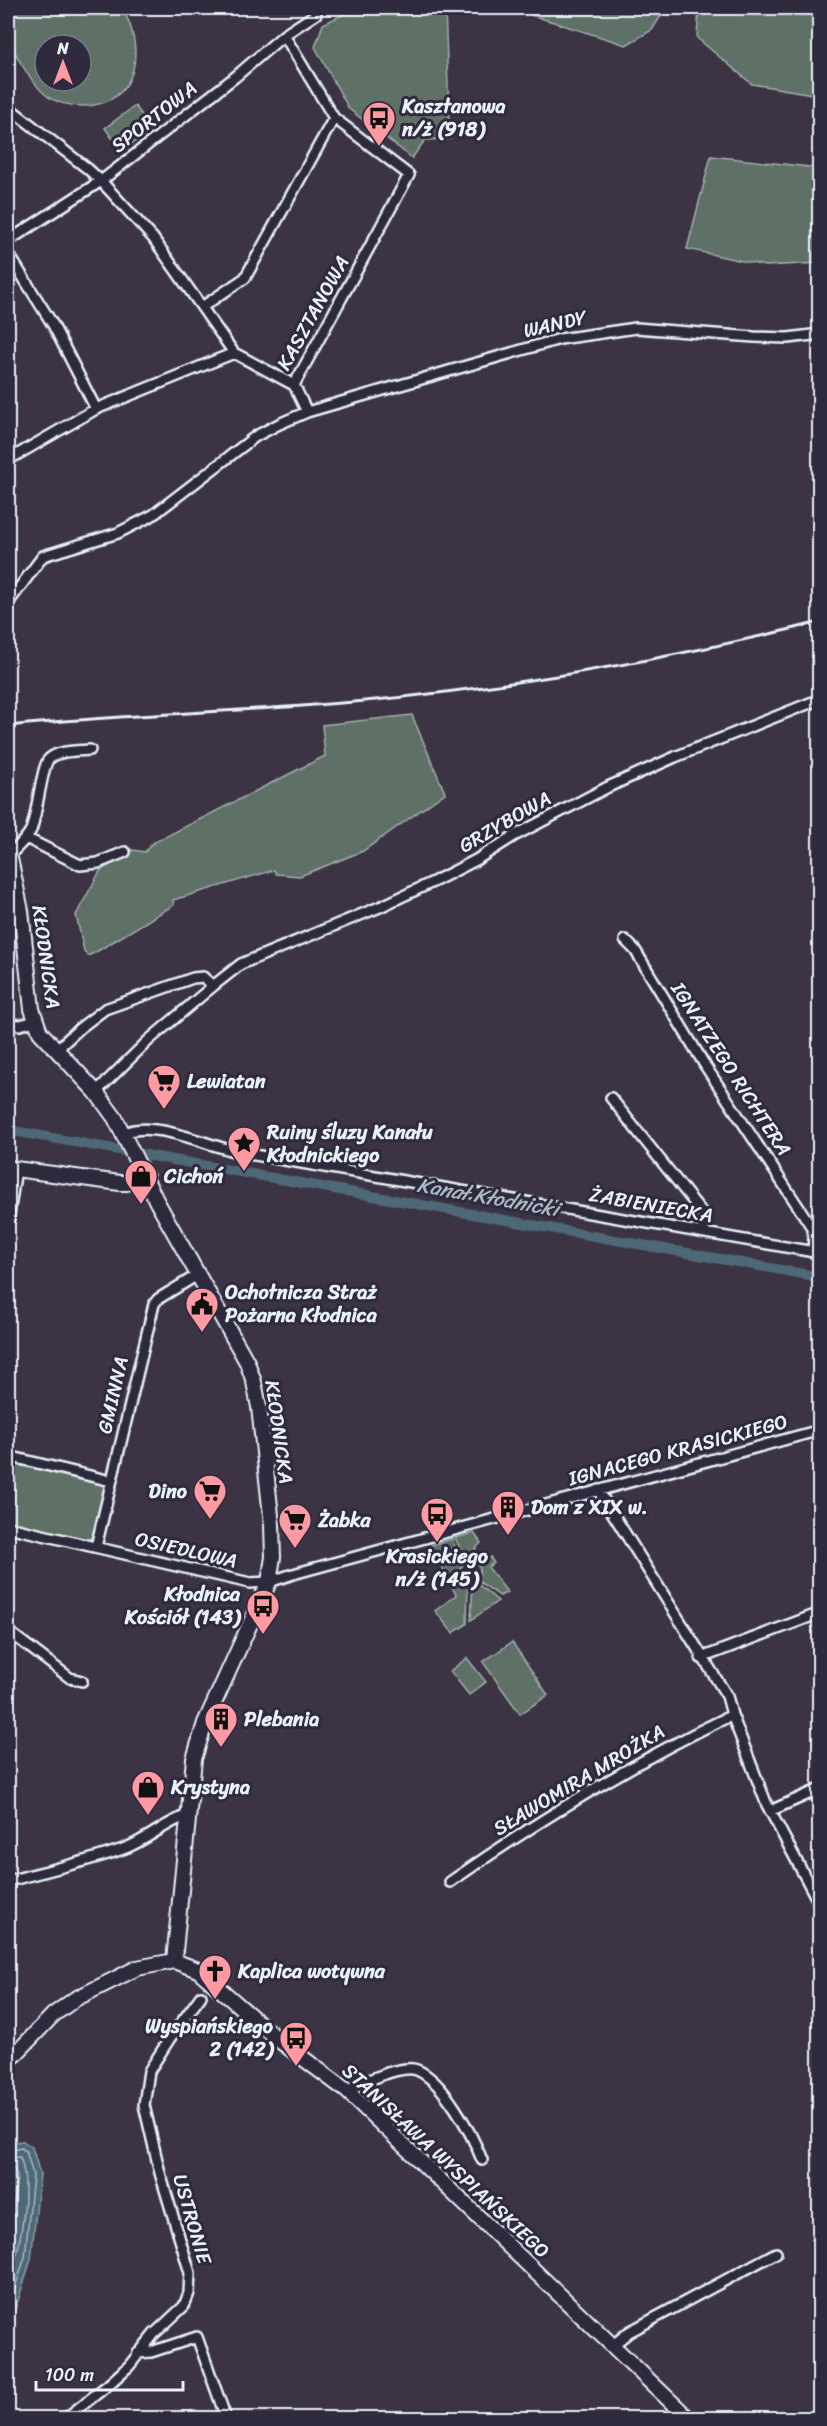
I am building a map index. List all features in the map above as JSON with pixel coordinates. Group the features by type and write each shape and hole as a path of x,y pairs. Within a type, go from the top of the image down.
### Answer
{"main road":[{"name":"KŁODNICKA","path":"9,852 21,911 35,1021 40,1032 96,1092 116,1118 157,1202 239,1345 254,1382 263,1430 272,1525 273,1557 269,1582 205,1723 194,1759 188,1839 174,1961"},
{"path":"12,1168 120,1183 146,1177"},
{"path":"8,2062 35,2031 75,1999 137,1968 174,1961"},
{"name":"STANISŁAWA WYSPIAŃSKIEGO","path":"174,1961 198,1970 276,2038 347,2091 612,2346 678,2415"}],"street":[{"name":"SPORTOWA","path":"8,242 101,181 284,35 316,14"},
{"name":"KASZTANOWA","path":"284,35 334,118 409,175 294,385 307,412"},
{"path":"8,107 101,181 153,238 234,353 294,385"},
{"path":"202,307 245,278 334,118"},
{"path":"8,253 53,325 96,409"},
{"name":"WANDY","path":"307,412 560,339 600,332 636,328 754,337 788,338 819,334"},
{"path":"8,460 96,409 234,353"},
{"path":"8,603 43,556 135,525 153,515 255,436 307,412"},
{"name":"GRZYBOWA","path":"96,1092 149,1040 242,964 415,891 476,860 522,831 675,756 819,699"},
{"path":"9,852 26,838 39,803 44,764 51,757 62,753 90,750"},
{"path":"26,838 80,865 98,863 124,852"},
{"name":"IGNATZEGO RICHTERA","path":"625,940 635,950 706,1067 811,1226 816,1252"},
{"path":"56,1050 105,1009 193,978 203,977 213,986"},
{"path":"8,1024 21,1025 35,1021"},
{"path":"611,1098 704,1215 704,1232"},
{"name":"ŻABIENIECKA","path":"125,1136 144,1128 240,1152 816,1252"},
{"path":"8,1221 12,1168"},
{"name":"GMINNA","path":"96,1547 154,1304 158,1299 199,1274"},
{"name":"IGNACEGO KRASICKIEGO","path":"269,1582 819,1430"},
{"path":"8,1456 111,1481"},
{"path":"598,1490 701,1658 727,1696 732,1715 770,1811 819,1905"},
{"name":"OSIEDLOWA","path":"8,1527 250,1583 269,1582"},
{"path":"701,1658 819,1613"},
{"path":"8,1631 70,1678 82,1681"},
{"name":"SŁAWOMIRA MROŻKA","path":"450,1882 559,1810 654,1755 732,1715"},
{"path":"770,1811 819,1789"},
{"path":"8,1881 124,1849 142,1841 176,1819 188,1815"},
{"name":"USTRONIE","path":"66,2418 129,2366 138,2353 184,2306 189,2293 190,2273 160,2173 144,2104 149,2071 201,1996"},
{"path":"347,2091 362,2082 395,2072 417,2070 453,2104 472,2134 482,2160"},
{"path":"612,2346 629,2332 776,2253"},
{"path":"138,2353 151,2352 197,2337 226,2418"}],"green space":[{"path":"8,8 122,8 130,24 134,40 135,57 132,72 126,86 116,96 101,103 82,106 59,102 44,93 93,93 93,33 33,33 33,82 9,43"},
{"path":"357,8 445,8 450,139 425,140 412,158 349,109 315,47 323,24"},
{"path":"533,8 666,8 652,30 626,45 531,15"},
{"path":"699,8 819,8 819,95 752,84 697,38"},
{"path":"135,106 152,128 122,152 105,128"},
{"path":"711,156 819,168 819,263 765,266 687,249"},
{"path":"412,715 445,793 363,851 300,876 276,874 274,870 173,900 174,905 96,952 88,956 84,951 76,915 100,871 133,850 145,852 151,844 325,756 322,725"},
{"path":"8,1461 105,1484 93,1536 88,1540 8,1521"},
{"path":"474,1533 481,1543 475,1549 483,1561 490,1557 494,1563 488,1567 507,1592 500,1596 481,1583 478,1578 480,1568 476,1563 466,1561 455,1538"},
{"path":"452,1539 463,1564 460,1570 463,1578 468,1580 467,1624 453,1633 435,1611 456,1595 431,1545"},
{"path":"473,1580 498,1601 471,1620"},
{"path":"512,1642 548,1695 520,1714 483,1662"},
{"path":"467,1658 486,1682 469,1695 450,1671"}],"water":[{"path":"23,2141 32,2147 40,2174 31,2259 16,2307 8,2321 8,2147 13,2142"}],"waterway":[{"name":"Kanał Kłodnicki","path":"8,1130 820,1277"}],"railway":[{"path":"8,726 320,705 480,688 594,670 707,648 820,622"}],"place":[{"name":"Kasztanowa n/ż (918)","path":"379,147"},
{"name":"Lewiatan","path":"164,1110"},
{"name":"Ruiny śluzy Kanału Kłodnickiego","path":"244,1172"},
{"name":"Cichoń","path":"141,1205"},
{"name":"Ochotnicza Straż Pożarna Kłodnica","path":"202,1333"},
{"name":"Dino","path":"210,1520"},
{"name":"Dom z XIX w.","path":"508,1536"},
{"name":"Krasickiego n/ż (145)","path":"437,1543"},
{"name":"Żabka","path":"295,1549"},
{"name":"Kłodnica Kościół (143)","path":"263,1635"},
{"name":"Plebania","path":"221,1748"},
{"name":"Krystyna","path":"148,1816"},
{"name":"Kaplica wotywna","path":"215,2000"},
{"name":"Wyspiańskiego 2 (142)","path":"296,2067"}]}
